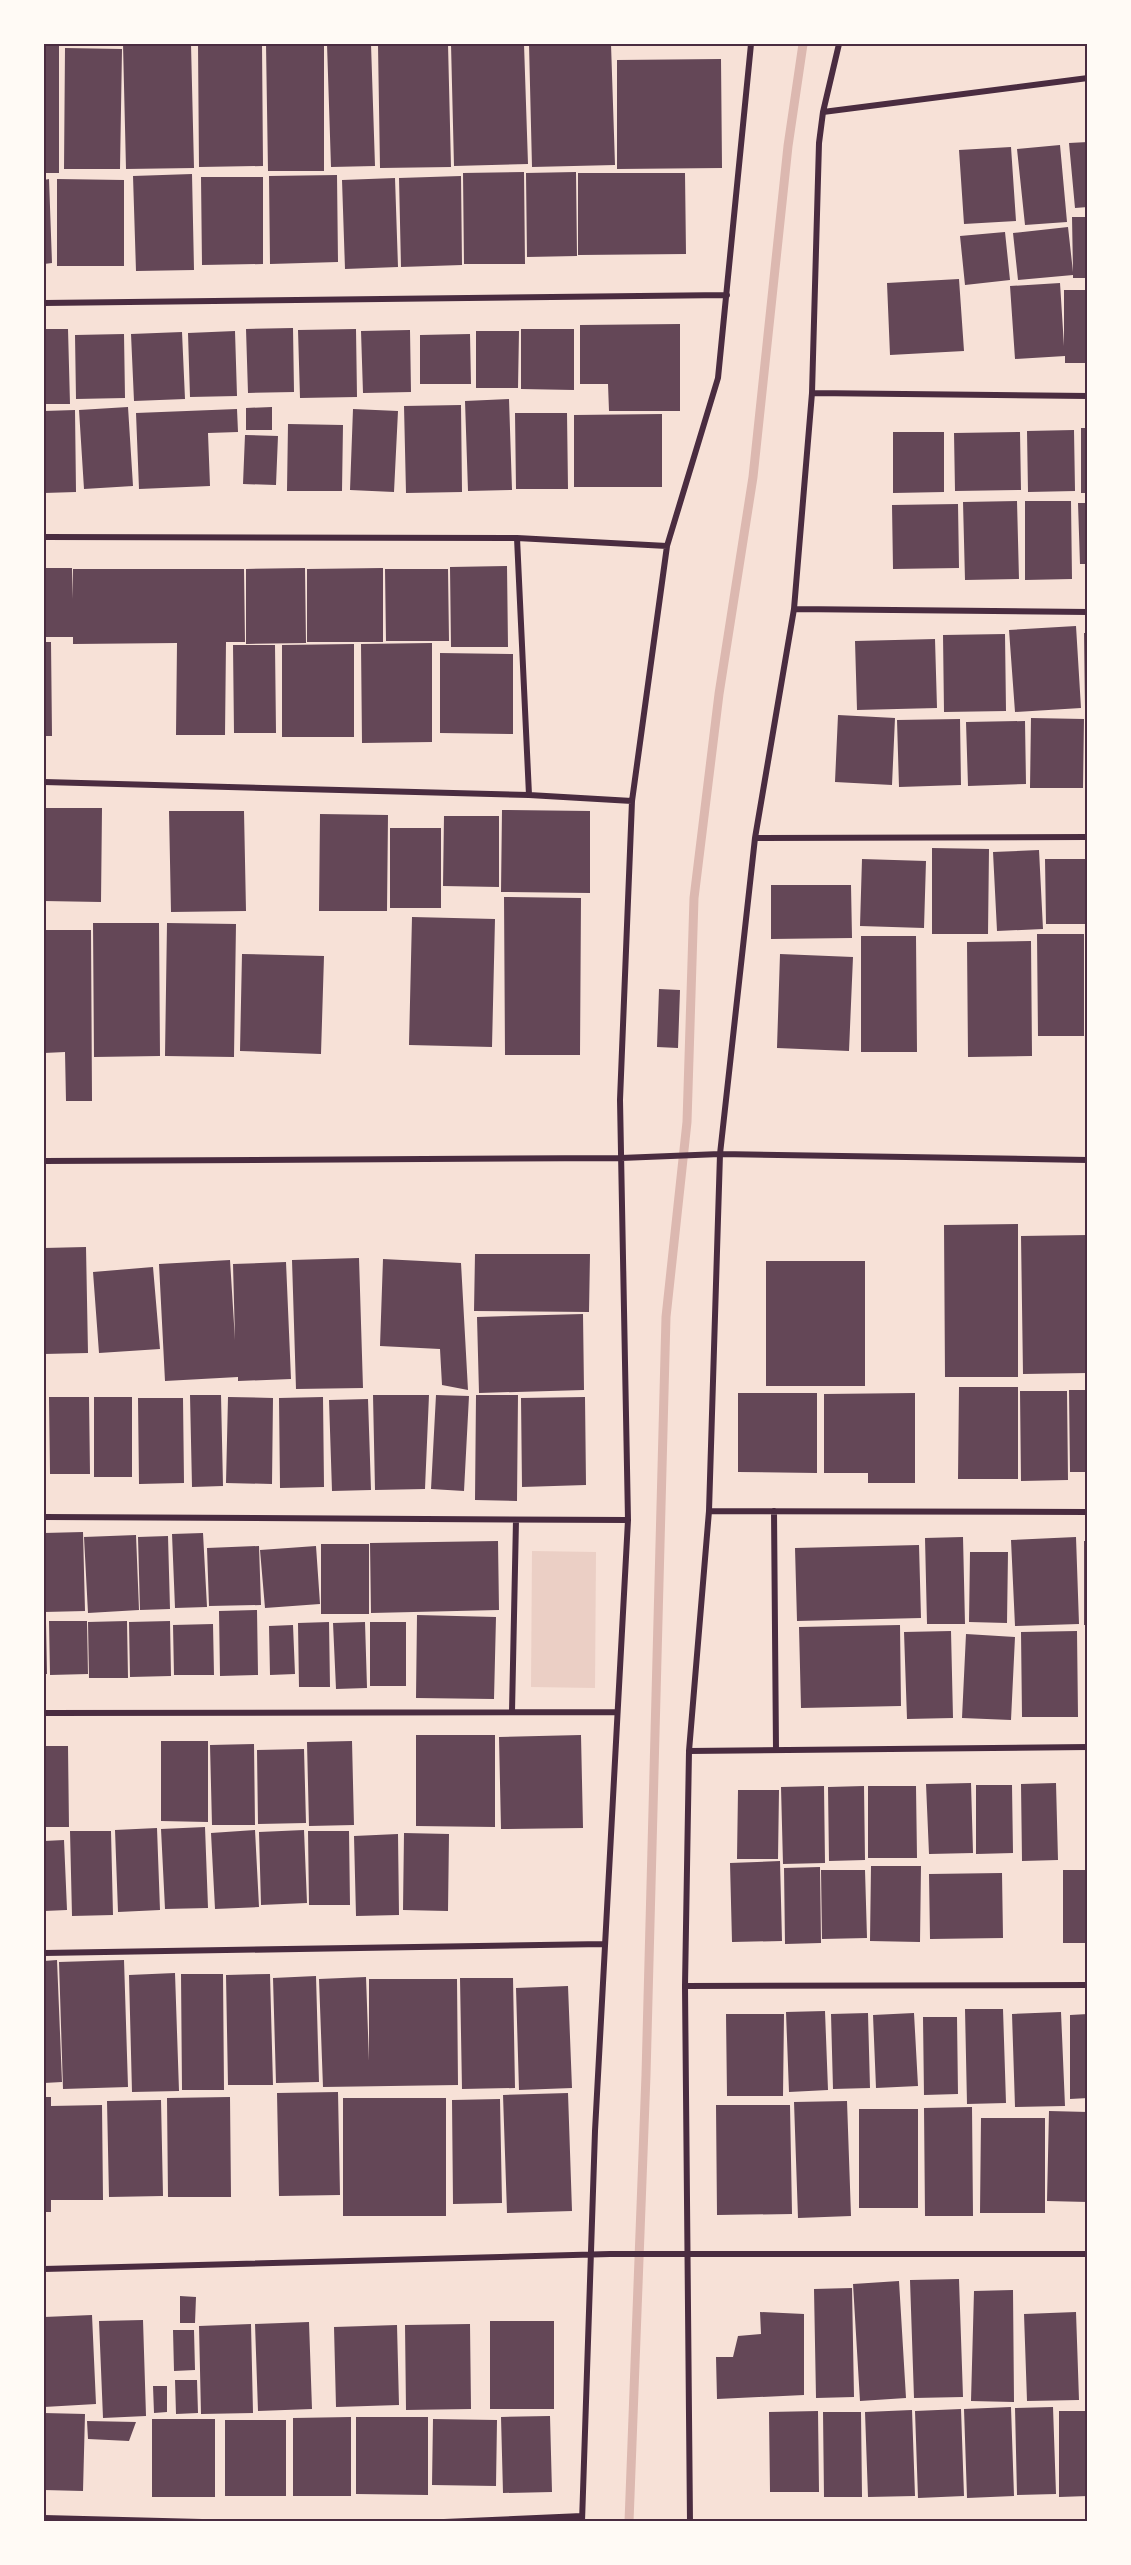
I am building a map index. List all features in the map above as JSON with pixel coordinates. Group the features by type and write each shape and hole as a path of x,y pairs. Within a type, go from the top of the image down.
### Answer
{"street":[{"path":"444,2522 582,2519 604,1944 615,1712 628,1520 620,1100 632,801 668,546 718,378 751,44"},
{"path":"690,2522 685,1986 689,1751 709,1511 720,1154 755,838 794,609 812,393 819,143 823,112 839,44"},
{"path":"823,112 1088,78"},
{"path":"44,303 727,295"},
{"path":"812,393 1088,396"},
{"path":"44,537 517,538 668,546"},
{"path":"517,538 529,795"},
{"path":"794,609 1088,612"},
{"path":"44,782 529,795 632,801"},
{"path":"755,838 1088,837"},
{"path":"44,1161 621,1158 720,1154 1088,1160"},
{"path":"709,1511 1088,1512"},
{"path":"774,1511 776,1750"},
{"path":"44,1517 628,1520"},
{"path":"513,1712 516,1520"},
{"path":"44,1713 615,1712"},
{"path":"689,1751 1088,1747"},
{"path":"44,1953 604,1944"},
{"path":"685,1986 1088,1985"},
{"path":"44,2269 591,2254 1088,2254"},
{"path":"44,2518 202,2522"}],"shaded area":[{"path":"532,1551 596,1552 595,1688 531,1687"}],"building":[{"path":"44,44 59,44 59,173 44,173"},
{"path":"123,44 191,44 194,168 126,169"},
{"path":"198,44 262,44 263,166 199,167"},
{"path":"266,44 324,44 324,171 268,171"},
{"path":"327,44 371,44 375,166 331,167"},
{"path":"448,44 451,167 380,168 378,45"},
{"path":"451,44 524,44 528,164 454,166"},
{"path":"529,44 611,44 615,165 532,167"},
{"path":"65,48 122,49 120,169 64,169"},
{"path":"721,59 722,168 617,169 617,60"},
{"path":"1088,142 1088,207 1075,208 1069,143"},
{"path":"1060,145 1067,222 1025,225 1017,149"},
{"path":"1011,147 1016,221 964,224 959,150"},
{"path":"524,172 525,264 464,264 463,173"},
{"path":"576,172 577,256 527,257 526,173"},
{"path":"578,173 685,173 686,254 578,255"},
{"path":"192,174 194,270 136,271 133,176"},
{"path":"337,175 338,262 270,264 269,176"},
{"path":"461,176 462,265 401,267 399,178"},
{"path":"201,177 263,177 263,264 202,265"},
{"path":"395,178 398,267 345,269 342,180"},
{"path":"49,179 52,263 44,264 44,180"},
{"path":"57,179 124,180 124,266 57,266"},
{"path":"1072,217 1088,217 1088,278 1073,278 1073,275 1018,280 1013,233 1068,227 1073,272"},
{"path":"1005,232 1010,280 965,285 960,236"},
{"path":"959,279 964,351 890,355 887,283"},
{"path":"1060,283 1064,346 1064,290 1088,290 1088,363 1065,363 1065,356 1015,359 1010,286"},
{"path":"680,324 680,411 609,411 608,384 580,384 580,325"},
{"path":"293,328 294,392 248,393 246,329"},
{"path":"44,329 68,329 70,404 44,404"},
{"path":"356,329 357,397 300,398 298,330"},
{"path":"521,329 574,329 574,390 521,389"},
{"path":"410,330 411,392 363,393 361,331"},
{"path":"235,331 237,396 190,397 188,333"},
{"path":"476,331 519,331 518,388 476,388"},
{"path":"182,332 185,399 134,401 131,334"},
{"path":"124,334 125,398 76,399 75,335"},
{"path":"470,334 471,384 420,384 420,335"},
{"path":"509,399 512,490 468,491 465,401"},
{"path":"461,405 462,492 406,493 404,406"},
{"path":"128,407 133,486 84,489 79,410"},
{"path":"272,407 272,430 246,430 246,408"},
{"path":"237,409 238,432 208,433 210,486 139,489 136,413"},
{"path":"353,409 398,411 394,492 350,490"},
{"path":"75,410 76,492 44,493 44,411"},
{"path":"515,413 567,413 568,489 516,489"},
{"path":"662,414 662,487 574,487 574,415"},
{"path":"288,424 343,425 342,491 287,491"},
{"path":"1081,428 1088,428 1088,493 1081,493"},
{"path":"1074,430 1075,491 1028,492 1027,431"},
{"path":"893,432 944,432 944,492 893,493"},
{"path":"1020,432 1021,490 955,491 954,433"},
{"path":"245,435 278,436 276,485 243,484"},
{"path":"1017,501 1019,579 965,580 963,502"},
{"path":"1025,501 1071,501 1072,579 1025,580"},
{"path":"1078,503 1088,503 1088,564 1080,564"},
{"path":"958,504 959,568 893,569 892,505"},
{"path":"507,566 508,647 451,647 450,567"},
{"path":"44,568 72,568 72,599 73,569 244,569 245,642 226,642 225,735 176,735 177,643 73,644 73,637 44,637"},
{"path":"305,568 306,643 246,644 246,569"},
{"path":"383,568 383,642 307,642 307,569"},
{"path":"385,569 448,569 449,641 386,641"},
{"path":"1076,626 1081,708 1015,712 1009,630"},
{"path":"1084,633 1088,633 1088,708 1085,708"},
{"path":"1005,634 1006,711 944,712 943,635"},
{"path":"935,639 937,708 857,710 855,641"},
{"path":"44,642 51,642 52,736 44,736"},
{"path":"432,643 432,742 362,743 361,644"},
{"path":"354,644 354,737 282,737 282,645"},
{"path":"233,645 275,645 276,733 234,733"},
{"path":"440,653 513,654 513,734 440,733"},
{"path":"838,715 895,718 892,785 835,782"},
{"path":"1031,718 1084,719 1083,788 1030,788"},
{"path":"960,719 961,785 899,787 897,720"},
{"path":"1025,721 1026,784 968,786 966,722"},
{"path":"44,808 102,808 101,902 44,901"},
{"path":"502,810 590,811 590,893 501,892"},
{"path":"169,811 244,811 246,911 171,912"},
{"path":"320,814 388,815 387,911 319,911"},
{"path":"444,816 499,816 499,887 443,886"},
{"path":"390,828 441,828 441,908 390,908"},
{"path":"932,848 989,849 988,934 932,934"},
{"path":"1039,850 1043,929 997,931 993,852"},
{"path":"862,859 926,861 924,928 860,926"},
{"path":"1045,859 1088,859 1088,924 1046,924"},
{"path":"771,885 851,885 852,938 771,939"},
{"path":"504,897 581,898 580,1055 505,1055"},
{"path":"412,917 495,919 492,1047 409,1045"},
{"path":"93,923 159,923 160,1056 94,1057"},
{"path":"167,923 236,924 234,1057 165,1056"},
{"path":"44,930 91,930 92,1101 66,1101 65,1052 44,1053"},
{"path":"1037,934 1084,934 1084,1036 1038,1036"},
{"path":"861,936 916,936 917,1052 861,1052"},
{"path":"1031,941 1032,1056 968,1057 967,942"},
{"path":"242,954 324,956 321,1054 240,1051"},
{"path":"780,954 853,957 849,1051 777,1048"},
{"path":"659,989 680,990 678,1048 657,1047"},
{"path":"1018,1224 1018,1377 945,1377 944,1225"},
{"path":"1088,1235 1088,1373 1023,1374 1021,1236"},
{"path":"86,1247 88,1353 44,1354 44,1248"},
{"path":"475,1254 590,1254 589,1312 474,1311"},
{"path":"359,1258 363,1388 296,1389 292,1260"},
{"path":"383,1259 461,1263 468,1390 442,1385 440,1349 380,1346"},
{"path":"230,1260 235,1340 233,1264 286,1262 291,1379 238,1381 238,1377 165,1381 159,1264"},
{"path":"766,1261 865,1261 865,1386 766,1386"},
{"path":"153,1267 160,1349 99,1353 93,1272"},
{"path":"583,1314 584,1390 479,1393 477,1317"},
{"path":"959,1387 1018,1387 1018,1479 958,1479"},
{"path":"1069,1390 1088,1390 1088,1472 1070,1472"},
{"path":"1020,1391 1067,1391 1068,1480 1021,1481"},
{"path":"738,1393 817,1393 817,1473 738,1472"},
{"path":"915,1393 915,1483 868,1483 868,1473 824,1473 824,1394"},
{"path":"190,1395 221,1395 223,1486 192,1487"},
{"path":"373,1395 429,1395 425,1489 375,1490"},
{"path":"436,1395 469,1396 464,1491 431,1489"},
{"path":"476,1395 518,1395 517,1501 475,1500"},
{"path":"49,1397 89,1397 90,1474 50,1474"},
{"path":"94,1397 132,1397 132,1477 94,1477"},
{"path":"228,1397 273,1398 272,1484 226,1483"},
{"path":"323,1397 324,1487 280,1488 279,1398"},
{"path":"585,1397 586,1485 522,1487 521,1398"},
{"path":"138,1398 183,1398 184,1483 139,1484"},
{"path":"368,1399 371,1490 332,1491 329,1400"},
{"path":"83,1532 85,1611 44,1612 44,1533"},
{"path":"203,1533 207,1607 175,1608 172,1534"},
{"path":"136,1535 139,1610 88,1613 84,1537"},
{"path":"168,1536 170,1609 140,1610 138,1537"},
{"path":"963,1537 965,1624 927,1624 925,1538"},
{"path":"1076,1537 1079,1624 1015,1626 1011,1540"},
{"path":"498,1541 499,1610 371,1613 370,1543"},
{"path":"1084,1541 1088,1541 1088,1625 1084,1625"},
{"path":"321,1544 369,1544 369,1614 321,1614"},
{"path":"919,1545 921,1618 797,1621 795,1548"},
{"path":"259,1546 261,1605 209,1606 207,1548"},
{"path":"316,1546 320,1604 265,1608 260,1550"},
{"path":"970,1552 1008,1552 1007,1623 969,1622"},
{"path":"257,1610 258,1675 220,1676 219,1611"},
{"path":"417,1615 496,1617 494,1699 416,1698"},
{"path":"49,1621 87,1621 88,1674 50,1675"},
{"path":"127,1621 128,1678 89,1678 88,1622"},
{"path":"170,1621 171,1676 130,1677 129,1622"},
{"path":"329,1622 330,1687 299,1687 298,1623"},
{"path":"365,1622 367,1688 336,1689 333,1623"},
{"path":"370,1622 406,1622 406,1686 370,1686"},
{"path":"44,1623 46,1623 47,1674 44,1674"},
{"path":"213,1624 214,1675 174,1675 173,1625"},
{"path":"293,1625 295,1674 270,1675 269,1626"},
{"path":"900,1625 901,1706 801,1708 799,1627"},
{"path":"951,1631 953,1718 907,1719 904,1632"},
{"path":"1077,1631 1078,1717 1022,1717 1021,1632"},
{"path":"966,1634 1015,1637 1011,1720 962,1718"},
{"path":"416,1735 495,1735 495,1827 416,1826"},
{"path":"581,1735 583,1828 501,1829 499,1737"},
{"path":"161,1741 208,1741 208,1822 161,1821"},
{"path":"352,1741 354,1825 309,1826 307,1742"},
{"path":"254,1744 255,1825 212,1825 210,1745"},
{"path":"44,1746 68,1746 69,1827 44,1827"},
{"path":"304,1749 306,1823 258,1824 257,1750"},
{"path":"971,1783 973,1853 929,1854 926,1784"},
{"path":"1056,1783 1058,1860 1022,1861 1021,1784"},
{"path":"976,1785 1012,1785 1013,1853 976,1854"},
{"path":"824,1786 825,1863 783,1864 781,1787"},
{"path":"864,1786 865,1860 829,1861 828,1787"},
{"path":"868,1786 916,1786 917,1858 868,1858"},
{"path":"738,1790 779,1790 778,1859 737,1859"},
{"path":"205,1827 208,1908 165,1909 161,1829"},
{"path":"157,1828 160,1910 118,1912 115,1830"},
{"path":"255,1830 259,1907 215,1909 211,1833"},
{"path":"304,1830 307,1903 261,1905 259,1832"},
{"path":"70,1831 111,1831 113,1915 72,1916"},
{"path":"308,1831 349,1831 350,1905 309,1905"},
{"path":"404,1833 449,1834 448,1911 403,1910"},
{"path":"398,1834 399,1915 356,1916 354,1836"},
{"path":"64,1840 67,1910 44,1911 44,1841"},
{"path":"780,1861 782,1941 732,1942 730,1863"},
{"path":"871,1866 921,1866 920,1942 870,1941"},
{"path":"820,1867 821,1943 785,1944 784,1868"},
{"path":"821,1870 865,1870 867,1938 822,1939"},
{"path":"1063,1870 1088,1870 1088,1943 1063,1943"},
{"path":"1002,1873 1003,1938 930,1939 929,1874"},
{"path":"57,1960 62,2082 44,2083 44,1961"},
{"path":"124,1960 128,2087 63,2089 59,1962"},
{"path":"175,1973 179,2091 132,2092 129,1975"},
{"path":"181,1974 223,1974 224,2090 182,2090"},
{"path":"270,1974 273,2085 228,2085 226,1975"},
{"path":"316,1976 319,2082 276,2083 273,1978"},
{"path":"366,1977 369,2061 369,1979 457,1979 458,2085 323,2087 319,1979"},
{"path":"460,1978 513,1978 515,2088 462,2089"},
{"path":"568,1986 572,2088 519,2090 516,1988"},
{"path":"965,2009 1003,2009 1006,2103 967,2104"},
{"path":"825,2011 828,2090 789,2092 786,2012"},
{"path":"1061,2012 1065,2106 1015,2107 1012,2014"},
{"path":"868,2013 870,2088 833,2089 831,2014"},
{"path":"914,2013 918,2086 876,2088 873,2015"},
{"path":"726,2014 784,2014 783,2096 727,2096"},
{"path":"1088,2014 1088,2098 1070,2099 1070,2015"},
{"path":"923,2017 957,2017 958,2094 924,2095"},
{"path":"338,2092 340,2195 279,2196 277,2093"},
{"path":"568,2093 572,2211 507,2213 503,2095"},
{"path":"44,2097 51,2097 51,2106 102,2105 103,2200 51,2200 51,2212 44,2212"},
{"path":"230,2097 231,2197 168,2197 167,2098"},
{"path":"343,2098 446,2098 446,2216 343,2216"},
{"path":"500,2099 502,2203 453,2204 452,2100"},
{"path":"161,2100 163,2196 109,2197 107,2101"},
{"path":"847,2101 851,2216 798,2218 794,2102"},
{"path":"716,2105 790,2105 792,2214 717,2215"},
{"path":"972,2107 973,2216 925,2216 924,2108"},
{"path":"859,2109 918,2109 918,2208 859,2208"},
{"path":"1049,2111 1088,2112 1088,2202 1047,2201"},
{"path":"981,2118 1045,2118 1045,2213 980,2213"},
{"path":"959,2279 963,2397 914,2398 910,2280"},
{"path":"899,2281 906,2398 860,2401 853,2284"},
{"path":"852,2288 854,2397 816,2398 814,2289"},
{"path":"1013,2290 1014,2402 971,2401 974,2291"},
{"path":"180,2296 196,2297 195,2323 180,2323"},
{"path":"760,2312 804,2314 804,2395 717,2399 716,2357 733,2357 738,2336 761,2334"},
{"path":"1076,2312 1079,2400 1027,2401 1024,2314"},
{"path":"92,2315 96,2404 44,2407 44,2317"},
{"path":"143,2320 146,2416 103,2418 99,2321"},
{"path":"490,2321 554,2321 554,2409 490,2409"},
{"path":"309,2322 312,2409 258,2411 255,2324"},
{"path":"251,2324 253,2413 201,2414 199,2326"},
{"path":"470,2324 471,2409 406,2410 405,2325"},
{"path":"397,2325 399,2405 336,2407 334,2327"},
{"path":"173,2330 194,2330 195,2370 174,2371"},
{"path":"175,2380 197,2380 198,2413 176,2414"},
{"path":"153,2386 167,2386 167,2412 154,2413"},
{"path":"1011,2407 1014,2496 967,2498 964,2409"},
{"path":"1053,2407 1056,2494 1017,2495 1015,2408"},
{"path":"961,2409 964,2496 918,2498 915,2411"},
{"path":"912,2410 915,2496 868,2497 865,2412"},
{"path":"818,2411 819,2492 770,2492 769,2412"},
{"path":"1059,2411 1088,2411 1088,2496 1059,2497"},
{"path":"823,2412 861,2412 862,2497 824,2497"},
{"path":"44,2413 85,2414 83,2491 44,2490"},
{"path":"550,2416 552,2492 503,2493 501,2417"},
{"path":"351,2417 351,2496 293,2496 293,2418"},
{"path":"356,2417 428,2417 428,2495 356,2494"},
{"path":"152,2419 215,2419 215,2497 152,2497"},
{"path":"433,2419 497,2420 496,2486 432,2485"},
{"path":"225,2420 286,2420 286,2496 225,2496"},
{"path":"87,2421 136,2422 129,2441 88,2439"}],"waterway":[{"path":"629,2522 646,2075 666,1317 687,1122 694,898 719,694 753,477 788,146 803,44"}]}
